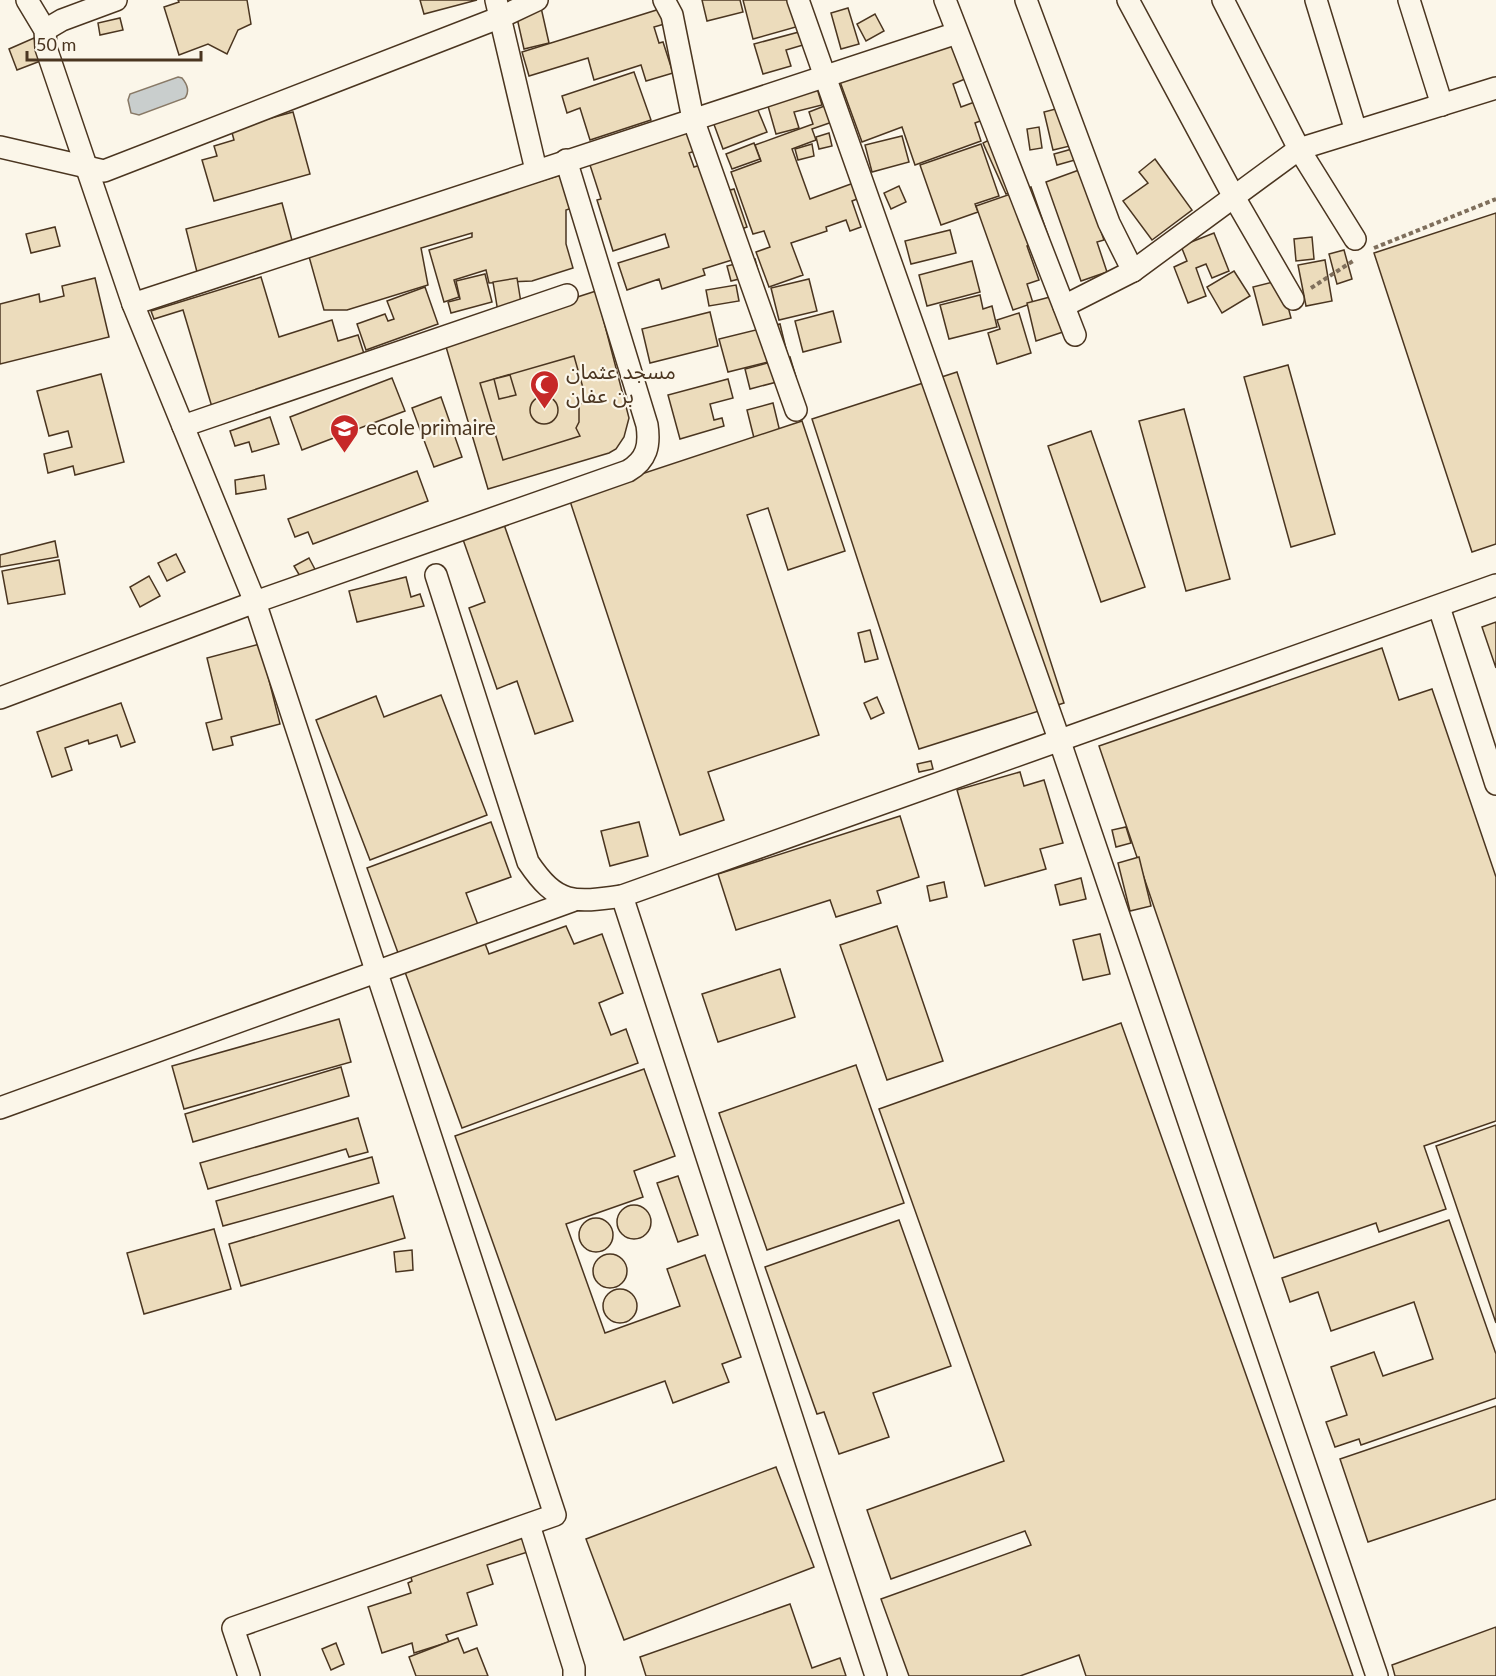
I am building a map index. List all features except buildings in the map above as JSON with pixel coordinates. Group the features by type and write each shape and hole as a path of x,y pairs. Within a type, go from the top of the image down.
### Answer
{"street":[{"path":"27,0 45,30 46,48 84,166 133,304 255,602 555,1515 233,1628 249,1676"},
{"path":"45,30 62,20 116,0"},
{"path":"0,147 104,171 499,9 537,0"},
{"path":"664,0 672,15 693,119 796,410"},
{"path":"798,0 1059,739 1377,1676"},
{"path":"945,0 1075,335"},
{"path":"1026,0 1109,223 1133,271"},
{"path":"1128,0 1234,197 1293,299"},
{"path":"1223,0 1299,149 1363,248"},
{"path":"1316,0 1356,131"},
{"path":"1409,0 1442,105"},
{"path":"499,9 536,170"},
{"path":"133,304 957,33"},
{"path":"1064,306 1133,271 1299,149 1496,88"},
{"path":"0,698 255,602 628,471 644,457 648,448 647,425 567,160"},
{"path":"183,426 567,295"},
{"path":"436,575 528,862 543,884 572,901"},
{"path":"0,1108 572,901 622,896 1496,585"},
{"path":"1439,607 1496,784"},
{"path":"622,896 876,1676"},
{"path":"529,1525 574,1668 574,1676"}],"path":[{"path":"1293,299 1363,248 1496,199"}],"shaded area":[{"path":"178,77 182,78 188,90 185,98 139,115 131,113 128,100 130,94"}],"place":[{"name":"مسجد عثمان بن عفان","path":"545,410"},
{"name":"ecole primaire","path":"345,454"}]}
